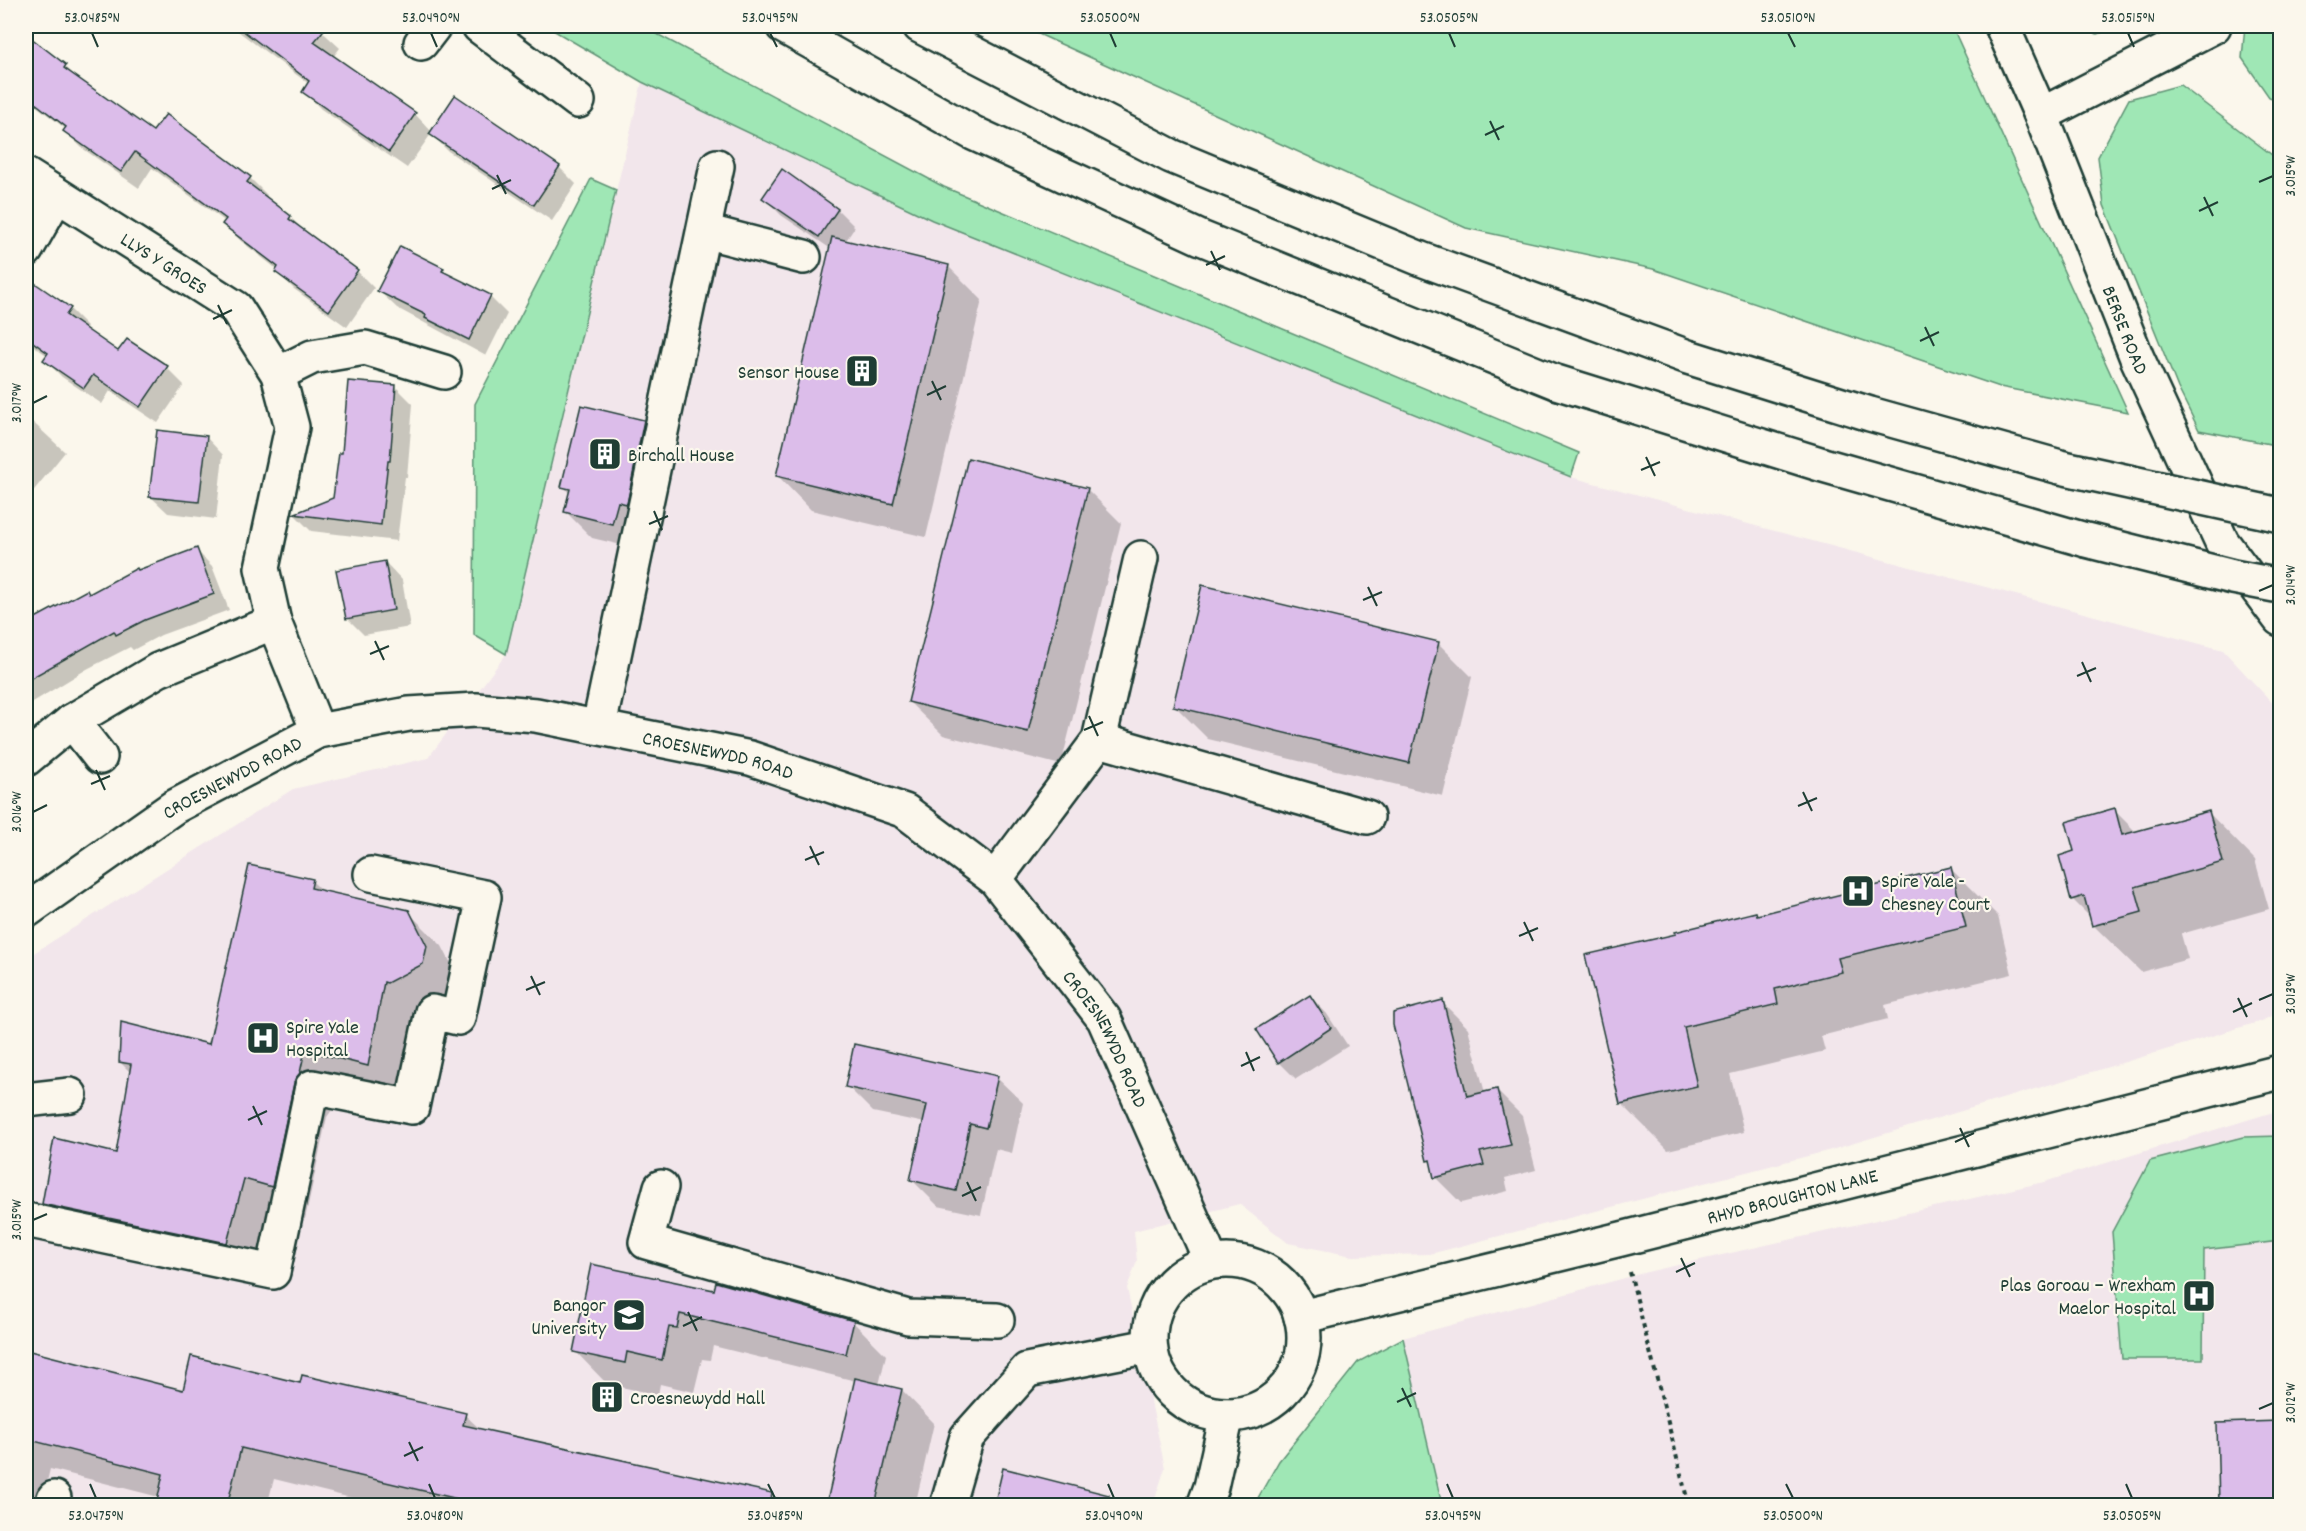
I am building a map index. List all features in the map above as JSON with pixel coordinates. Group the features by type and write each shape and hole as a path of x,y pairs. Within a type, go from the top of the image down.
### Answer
{"main road":[{"path":"783,26 973,133 1169,224 1556,382 1823,465 2086,540 2233,577 2280,586"},
{"path":"920,26 1171,156 1421,259 1688,357 1870,414 2060,467 2280,515"},
{"name":"BERSE ROAD","path":"2002,26 2041,115 2136,358 2222,542 2280,619"},
{"path":"2041,115 2214,26"},
{"path":"491,35 578,101"},
{"path":"599,726 717,166"},
{"name":"LLYS Y GROES","path":"26,175 236,308 278,374 292,427 262,568 274,622 318,731"},
{"path":"26,250 57,195"},
{"path":"704,231 804,258"},
{"path":"278,374 312,357 364,348 444,372"},
{"path":"995,879 1099,740 1141,558"},
{"path":"26,759 72,721 158,670 274,622"},
{"name":"CROESNEWYDD ROAD","path":"26,911 174,807 318,731 409,714 476,710 536,715 599,726 750,758 905,811 995,879 1104,1019 1211,1262"},
{"path":"72,721 100,757"},
{"path":"1099,740 1367,817"},
{"path":"26,1220 273,1272 312,1087 412,1107 432,1012 458,1018 484,897 371,874"},
{"name":"RHYD BROUGHTON LANE","path":"1301,1317 1621,1239 2280,1072"},
{"path":"26,1100 70,1095"},
{"path":"662,1187 646,1242 908,1317 997,1320"},
{"path":"1234,1261 1256,1266 1276,1278 1291,1296 1301,1317 1304,1340 1300,1363 1288,1384 1272,1401 1250,1412 1227,1415 1205,1412 1184,1403 1168,1387 1155,1368 1150,1346 1151,1323 1158,1302 1172,1283 1190,1270 1211,1262 1234,1261"},
{"path":"947,1506 967,1437 1027,1370 1150,1346"},
{"path":"1204,1506 1211,1487 1227,1415"}],"path":[{"path":"1621,1239 1689,1506"}],"shaded area":[{"path":"642,82 932,220 1571,477 2223,650 2280,711 2280,1011 2262,1021 1831,1150 1430,1254 1352,1256 1288,1243 1239,1204 1134,1231 1137,1261 1127,1288 1165,1468 1153,1505 26,1506 26,958 293,789 428,758 506,654"},
{"path":"2280,1110 2280,1505 1254,1506 1279,1461 1358,1362 1403,1338 1647,1272 2044,1182"}],"green space":[{"path":"546,26 642,26 944,187 1579,453 1571,477 932,220 642,82"},
{"path":"1021,26 1952,26 2128,412 2000,387 1653,269 1466,228"},
{"path":"2056,26 2123,26 2097,34"},
{"path":"2245,26 2280,26 2280,101 2269,97 2242,58"},
{"path":"2180,85 2280,161 2280,446 2199,430 2178,388 2104,205 2098,157 2129,99"},
{"path":"591,179 616,190 506,654 474,635 475,404"},
{"path":"2280,1136 2280,1241 2204,1250 2203,1359 2122,1359 2112,1232 2150,1161 2243,1137"},
{"path":"1403,1338 1442,1505 1254,1505 1279,1461 1358,1362"}],"building":[{"path":"237,26 327,26 314,42 416,113 389,152 302,92 309,81"},
{"path":"26,34 66,65 64,68 153,131 166,114 251,177 247,182 291,216 289,219 358,270 329,311 275,272 278,267 222,224 226,219 135,152 121,172 63,131 66,127 26,96"},
{"path":"455,95 560,166 534,205 429,134"},
{"path":"782,169 838,209 819,237 762,198"},
{"name":"Sensor House","path":"832,237 949,265 893,504 776,476"},
{"path":"400,246 444,268 442,271 491,295 469,340 425,318 426,315 377,291"},
{"path":"26,277 71,308 66,315 118,351 127,339 168,366 140,407 93,375 84,388 43,360 48,353 26,337"},
{"path":"348,381 396,385 390,461 388,461 381,525 293,514 333,498 339,453 342,453"},
{"name":"Birchall House","path":"581,405 644,420 627,504 618,502 612,524 564,512 570,489 561,487"},
{"path":"157,430 207,436 199,502 149,497"},
{"path":"968,458 1088,488 1028,732 908,702"},
{"path":"197,548 214,594 145,620 116,635 114,631 26,681 26,623 87,590 89,594 137,568 138,570"},
{"path":"385,561 394,610 346,619 336,570"},
{"path":"1202,585 1439,642 1409,763 1173,706"},
{"path":"2115,808 2122,835 2209,811 2223,862 2135,887 2142,912 2092,926 2084,896 2071,900 2059,856 2074,851 2066,822"},
{"path":"249,865 313,879 311,888 409,910 427,946 423,964 387,983 384,982 368,1066 305,1050 300,1073 294,1083 272,1187 244,1179 227,1243 42,1204 54,1138 116,1153 131,1064 119,1062 121,1022 209,1044"},
{"path":"1951,867 1966,927 1838,958 1842,972 1775,989 1778,1004 1684,1027 1697,1086 1620,1104 1585,955 1676,934 1675,932 1756,912 1757,915"},
{"path":"1310,995 1331,1028 1278,1063 1256,1029"},
{"path":"1443,1000 1467,1096 1497,1089 1511,1145 1480,1152 1484,1165 1434,1178 1430,1160 1427,1161 1393,1025 1393,1013"},
{"path":"854,1044 998,1076 986,1128 970,1124 956,1191 910,1180 927,1105 845,1087"},
{"path":"591,1264 714,1290 716,1282 854,1321 846,1354 680,1314 677,1328 669,1327 662,1360 627,1352 625,1363 573,1352"},
{"path":"26,1350 183,1390 191,1356 300,1383 302,1375 466,1413 463,1425 772,1493 770,1506 488,1506 241,1448 227,1506 156,1506 163,1474 26,1439"},
{"path":"855,1378 902,1389 875,1506 826,1506"},
{"path":"2280,1421 2280,1506 2219,1506 2217,1423"},
{"path":"1003,1468 1109,1495 1108,1506 994,1506"}],"place":[{"name":"Sensor House","path":"862,371"},
{"name":"Birchall House","path":"605,454"},
{"name":"Spire Yale - Chesney Court","path":"1858,891"},
{"name":"Spire Yale Hospital","path":"263,1038"},
{"name":"Plas Goroau – Wrexham Maelor Hospital","path":"2199,1296"},
{"name":"Bangor University","path":"629,1315"},
{"name":"Croesnewydd Hall","path":"607,1397"}]}
